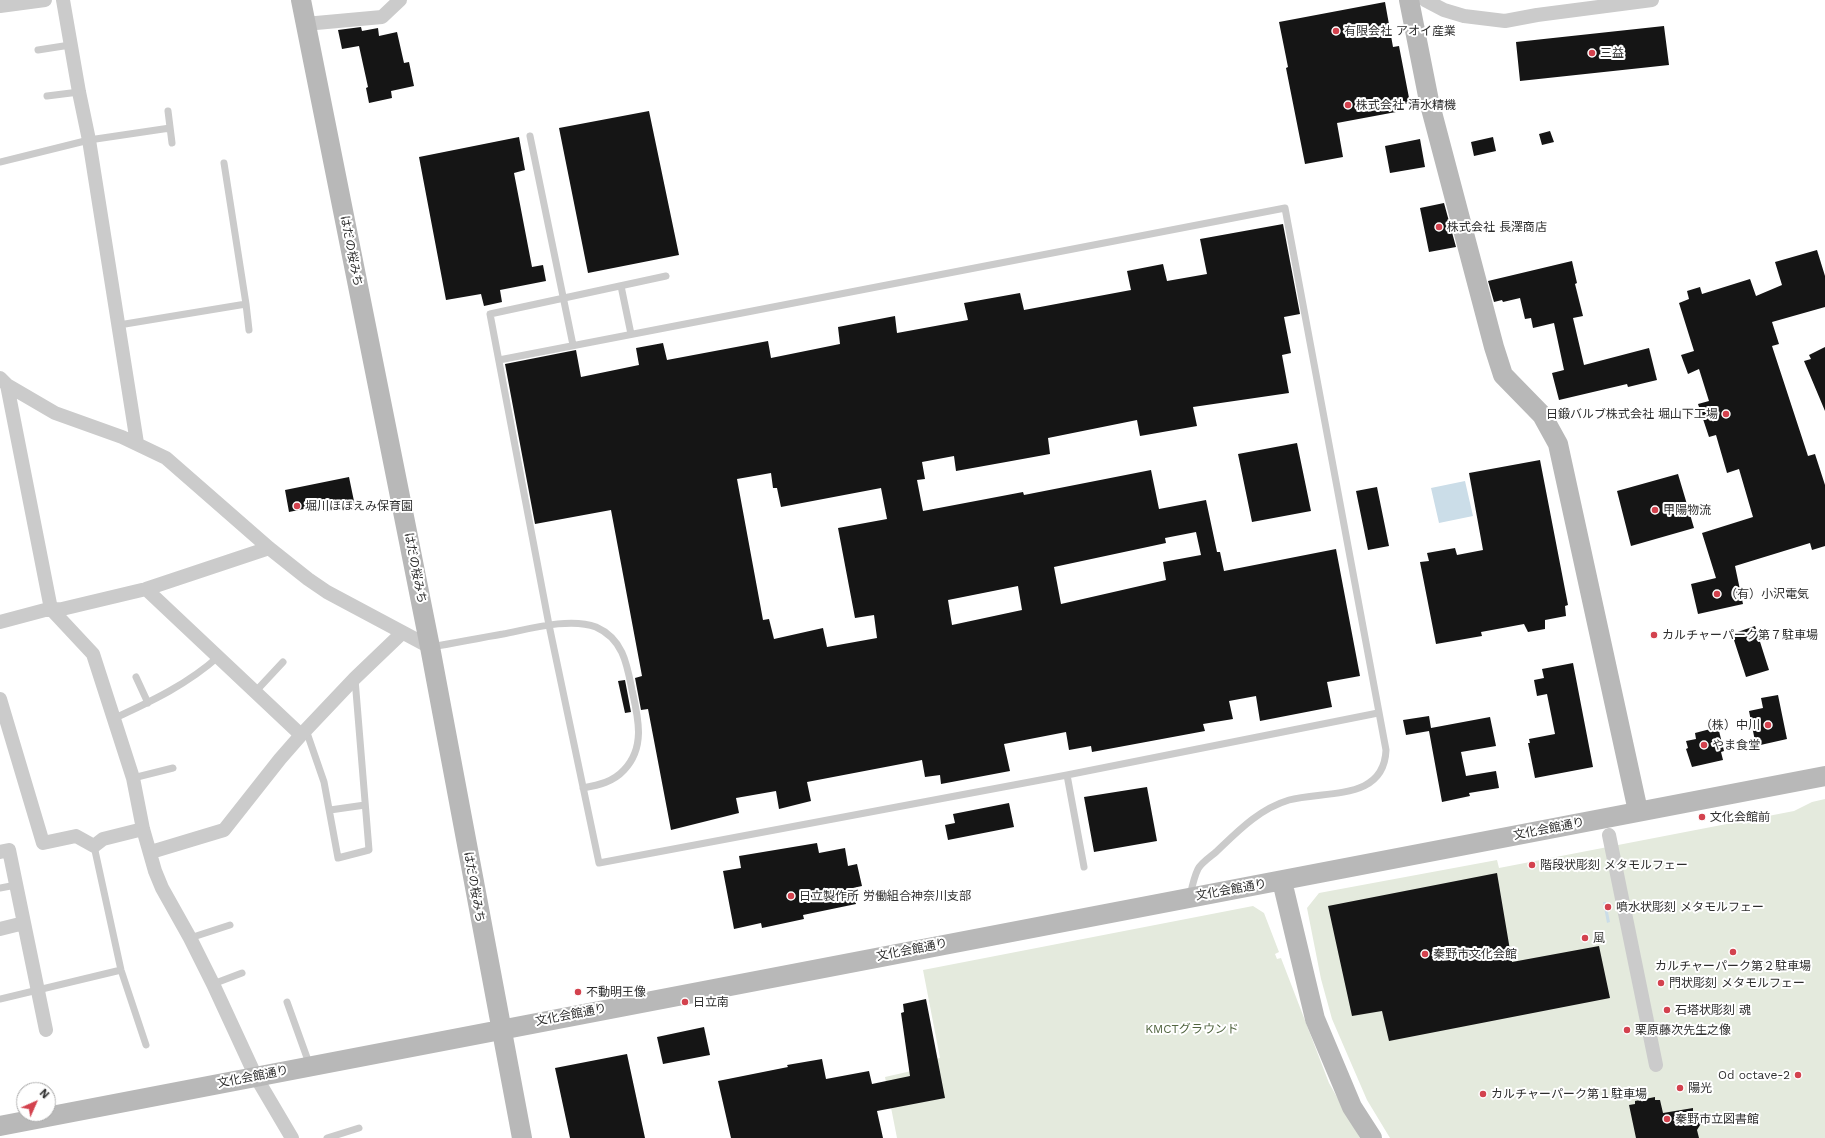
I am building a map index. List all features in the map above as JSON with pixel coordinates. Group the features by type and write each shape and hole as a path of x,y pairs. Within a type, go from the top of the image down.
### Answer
{"street":[{"path":"0,6 14,2 45,0"},
{"path":"63,0 78,92 90,140 137,444"},
{"name":"はだの桜みち","path":"301,0 430,647 500,1028 522,1138"},
{"path":"305,24 382,17 400,0"},
{"path":"1409,0 1429,101 1498,361 1503,375 1542,415 1558,444 1638,811"},
{"path":"1425,0 1444,10 1464,16 1505,21 1537,15 1652,0"},
{"path":"4,382 55,413 137,444 166,458 269,548 326,592 430,647"},
{"path":"4,382 51,609 93,654 115,718 133,778 143,829 151,852 155,871 162,888 190,938 213,984 256,1077 292,1138"},
{"path":"0,622 51,609 62,609 146,589 269,548"},
{"path":"146,589 256,691 304,732"},
{"path":"151,852 224,830 280,759 304,732 354,678 402,633"},
{"path":"0,699 43,843 76,836 94,846 103,839 143,829"},
{"name":"文化会館通り","path":"0,1126 500,1028 1282,881 1825,776"},
{"path":"1609,835 1656,1065"},
{"path":"0,852 9,850 46,1030"},
{"path":"1282,881 1315,1019 1352,1107 1372,1138"},
{"path":"0,929 24,923"}],"lane":[{"path":"38,50 70,45"},
{"path":"47,96 78,92"},
{"path":"168,111 172,144"},
{"path":"0,162 90,140 170,128"},
{"path":"530,136 573,345"},
{"path":"224,163 249,330"},
{"path":"499,360 1285,208 1378,713 1385,763 1376,778 1359,789 1290,800 1269,808 1250,820 1198,869 1189,898"},
{"path":"666,276 490,314 549,625 599,863 1067,775 1378,713"},
{"path":"621,286 631,334"},
{"path":"119,325 246,304"},
{"path":"430,647 549,625 584,624 602,631 618,645 625,657 640,723 638,743 633,757 625,769 616,778 602,784 583,788"},
{"path":"115,718 148,703 203,670 219,656"},
{"path":"256,691 283,662"},
{"path":"136,676 148,703"},
{"path":"304,732 324,782 338,858 368,850 354,678"},
{"path":"133,778 173,768"},
{"path":"1067,775 1084,868"},
{"path":"330,810 365,804"},
{"path":"94,846 120,970 146,1045"},
{"path":"0,888 16,885"},
{"path":"190,938 230,925"},
{"path":"0,999 120,970"},
{"path":"213,984 242,973"},
{"path":"286,1002 310,1066"},
{"path":"327,1138 359,1128"}],"green space":[{"path":"1825,799 1825,1138 1390,1138 1367,1100 1332,1019 1321,979 1307,908 1319,893 1497,860 1499,868 1794,811 1812,802"},
{"name":"KMCTグラウンド","path":"1253,906 1264,913 1279,952 1275,954 1277,959 1281,958 1329,1083 1360,1138 897,1138 885,1077 929,1067 928,1061 940,1058 923,970"}],"water":[{"path":"1465,481 1473,516 1439,523 1431,488"},
{"path":"1603,902 1606,902 1610,922 1607,923"}],"building":[{"name":"株式会社 清水精機","path":"1385,2 1393,47 1399,46 1410,103 1395,106 1396,112 1337,123 1343,157 1305,164 1286,68 1288,67 1279,22"},
{"name":"三益","path":"1664,26 1669,65 1520,81 1516,42"},
{"path":"361,27 362,31 378,28 379,36 397,32 404,63 409,62 414,86 391,91 392,98 369,103 366,88 368,87 359,46 342,49 338,30"},
{"path":"649,111 679,255 588,273 559,128"},
{"path":"1550,131 1554,142 1542,145 1539,134"},
{"path":"519,137 525,170 514,173 532,267 543,265 546,281 500,290 502,302 484,306 481,294 446,300 419,157"},
{"path":"1493,137 1496,151 1474,156 1471,142"},
{"path":"1420,139 1425,167 1390,173 1385,146"},
{"name":"株式会社 長澤商店","path":"1444,203 1456,247 1429,252 1420,208"},
{"path":"1283,224 1300,314 1284,317 1291,353 1282,355 1289,393 1193,407 1197,426 1140,436 1137,420 1048,438 1050,454 956,471 954,456 922,462 925,479 917,480 923,511 1023,492 1024,495 1151,470 1159,509 1206,500 1217,552 1220,552 1224,571 1336,549 1360,676 1327,682 1332,707 1260,721 1256,696 1229,701 1233,719 1203,724 1205,731 1092,752 1091,746 1069,750 1066,732 1004,744 1010,771 941,784 940,775 925,777 922,760 807,782 811,801 779,809 776,791 736,798 739,813 671,830 648,709 641,710 635,678 642,676 611,510 535,524 505,364 576,350 581,377 639,365 636,348 663,343 667,360 768,341 771,358 840,344 838,327 895,316 897,333 968,320 964,303 1020,293 1024,310 1131,290 1127,271 1163,264 1167,281 1207,274 1200,239","holes":["771,473 773,488 777,488 781,507 881,488 887,519 838,528 855,618 874,615 877,638 827,647 823,628 774,639 769,619 763,620 737,479","1196,532 1201,555 1163,562 1166,580 1061,604 1054,567 1166,543 1165,538","1018,586 1022,610 952,625 948,600"]},
{"path":"1817,250 1825,276 1825,307 1772,322 1779,344 1772,346 1808,456 1815,454 1825,485 1825,546 1812,550 1810,543 1735,566 1743,604 1698,614 1691,584 1716,578 1702,533 1753,517 1739,469 1727,473 1716,435 1709,437 1698,404 1709,401 1699,369 1688,374 1681,355 1694,351 1679,303 1689,299 1687,291 1700,287 1702,294 1750,279 1756,296 1782,285 1775,262"},
{"path":"1572,261 1577,283 1575,284 1583,316 1573,318 1584,365 1649,348 1657,380 1628,387 1627,384 1559,400 1552,373 1564,370 1554,323 1533,328 1531,318 1525,319 1520,298 1503,302 1502,300 1494,302 1488,281"},
{"path":"1825,347 1825,411 1804,361 1811,359 1809,355"},
{"path":"1297,443 1311,511 1252,522 1238,454"},
{"path":"1540,460 1568,605 1565,606 1566,616 1545,620 1545,629 1528,632 1524,624 1481,632 1482,636 1436,644 1420,562 1429,561 1427,553 1455,548 1457,555 1483,550 1469,473"},
{"name":"甲陽物流","path":"1678,474 1694,528 1631,546 1617,491"},
{"path":"349,477 355,506 325,512 323,505 289,512 285,490"},
{"path":"1377,487 1389,546 1368,550 1356,491"},
{"path":"1755,626 1769,670 1746,677 1732,634"},
{"path":"1573,663 1593,767 1535,778 1528,743 1530,743 1529,739 1555,734 1547,694 1537,696 1534,680 1544,678 1542,669"},
{"path":"625,680 631,712 625,713 618,681"},
{"name":"（株）中川","path":"1778,695 1787,739 1756,746 1749,711 1763,708 1761,698"},
{"path":"1429,716 1431,728 1490,717 1496,746 1461,752 1466,776 1496,771 1499,788 1469,793 1470,796 1442,802 1429,731 1406,735 1403,720"},
{"name":"やま食堂","path":"1718,727 1724,751 1721,752 1723,760 1692,767 1686,749 1688,748 1686,741 1696,739 1695,733"},
{"path":"1147,787 1157,841 1094,852 1084,797"},
{"path":"1009,803 1014,827 948,840 945,825 955,823 953,814"},
{"name":"日立製作所 労働組合神奈川支部","path":"817,843 819,853 845,848 848,866 857,864 862,886 853,888 856,904 803,915 804,919 762,928 761,923 734,929 723,871 741,868 739,856"},
{"name":"秦野市文化会館","path":"1497,873 1512,962 1599,946 1610,998 1389,1041 1382,1011 1352,1016 1328,906"},
{"path":"926,999 945,1098 877,1111 883,1138 731,1138 718,1081 788,1067 787,1065 822,1059 826,1079 869,1071 872,1084 910,1076 901,1013 904,1012 903,1004"},
{"path":"704,1027 710,1055 663,1064 657,1037"},
{"path":"627,1054 645,1138 570,1138 555,1068"},
{"name":"秦野市立図書館","path":"1655,1097 1655,1100 1660,1100 1663,1113 1693,1108 1693,1111 1702,1116 1702,1122 1697,1130 1699,1138 1636,1138 1629,1105 1635,1104 1635,1101"}],"place":[{"name":"有限会社 アオイ産業","path":"1336,31"},
{"name":"三益","path":"1592,53"},
{"name":"株式会社 清水精機","path":"1348,105"},
{"name":"株式会社 長澤商店","path":"1439,227"},
{"name":"日鍛バルブ株式会社 堀山下工場","path":"1726,414"},
{"name":"堀川ほほえみ保育園","path":"297,506"},
{"name":"甲陽物流","path":"1655,510"},
{"name":"（有）小沢電気","path":"1717,594"},
{"name":"カルチャーパーク第７駐車場","path":"1654,635"},
{"name":"（株）中川","path":"1768,725"},
{"name":"やま食堂","path":"1704,745"},
{"name":"文化会館前","path":"1702,817"},
{"name":"階段状彫刻 メタモルフェー","path":"1532,865"},
{"name":"日立製作所 労働組合神奈川支部","path":"791,896"},
{"name":"噴水状彫刻 メタモルフェー","path":"1608,907"},
{"name":"風","path":"1585,938"},
{"name":"カルチャーパーク第２駐車場","path":"1733,952"},
{"name":"秦野市文化会館","path":"1425,954"},
{"name":"門状彫刻 メタモルフェー","path":"1661,983"},
{"name":"不動明王像","path":"578,992"},
{"name":"日立南","path":"685,1002"},
{"name":"石塔状彫刻 魂","path":"1667,1010"},
{"name":"栗原藤次先生之像","path":"1627,1030"},
{"name":"Od octave-2","path":"1798,1075"},
{"name":"陽光","path":"1680,1088"},
{"name":"カルチャーパーク第１駐車場","path":"1483,1094"},
{"name":"秦野市立図書館","path":"1667,1119"}]}
